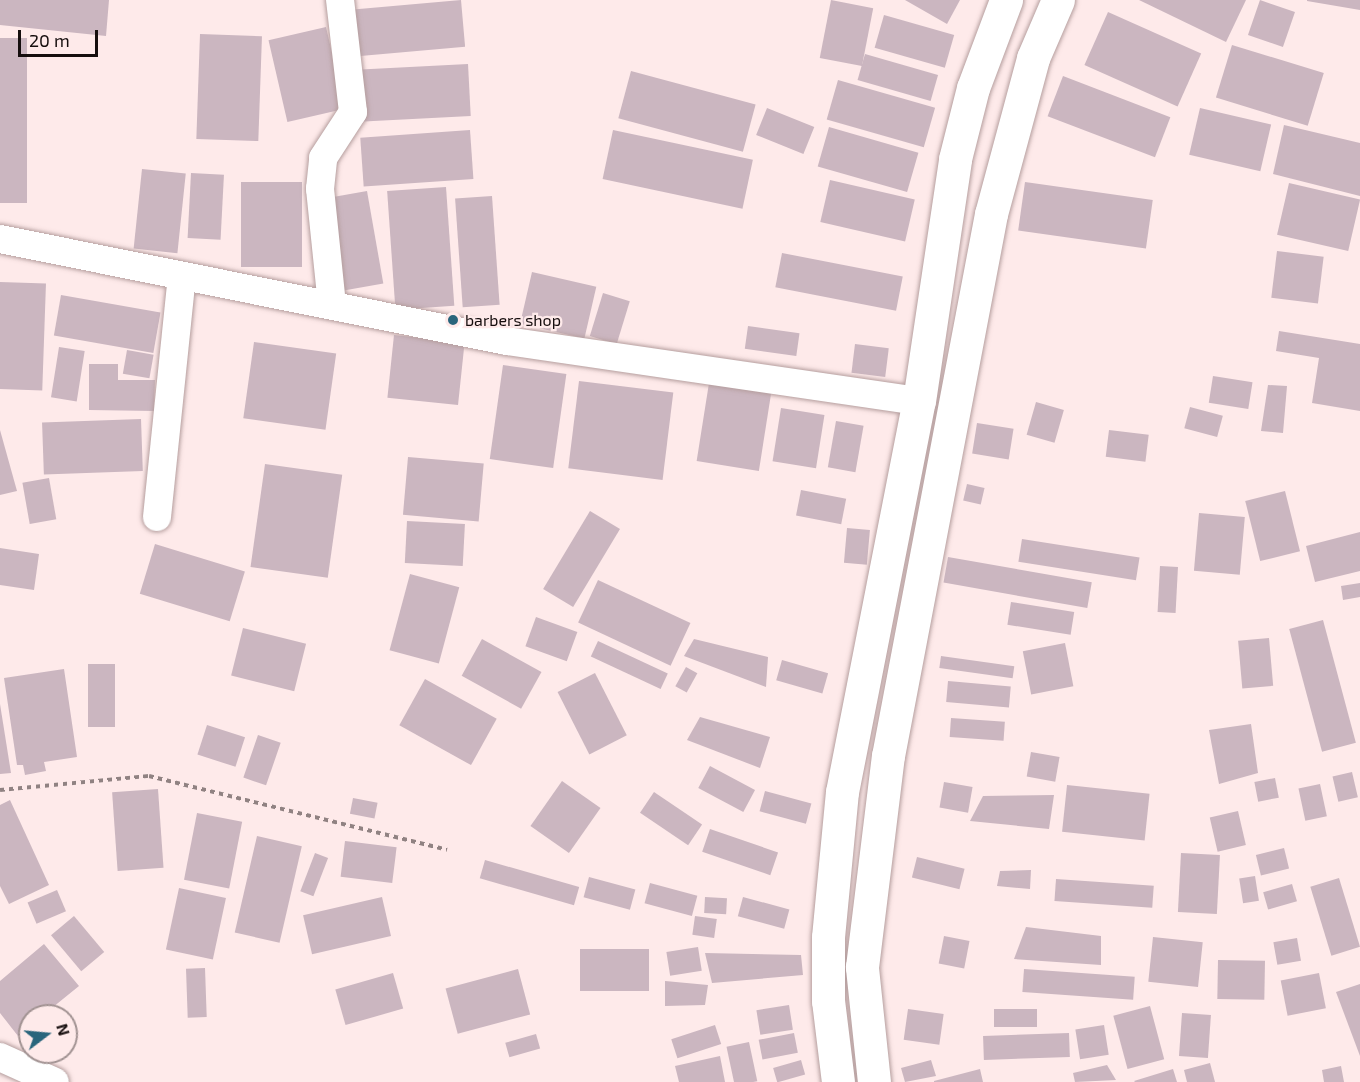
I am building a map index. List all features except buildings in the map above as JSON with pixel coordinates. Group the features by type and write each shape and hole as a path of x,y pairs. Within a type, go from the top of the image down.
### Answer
{"main road":[{"path":"838,1082 828,1001 828,937 842,792 919,401 955,159 973,88 1006,0"},
{"path":"874,1082 861,967 888,756 991,214 1033,58 1058,0"}],"street":[{"path":"332,305 320,189 323,158 353,111 340,0"},
{"path":"0,239 507,341 919,401"},
{"path":"157,518 182,277"},
{"path":"0,1057 55,1082"}],"path":[{"path":"0,790 149,776 447,850"}],"place":[{"name":"barbers shop","path":"453,320"}]}
